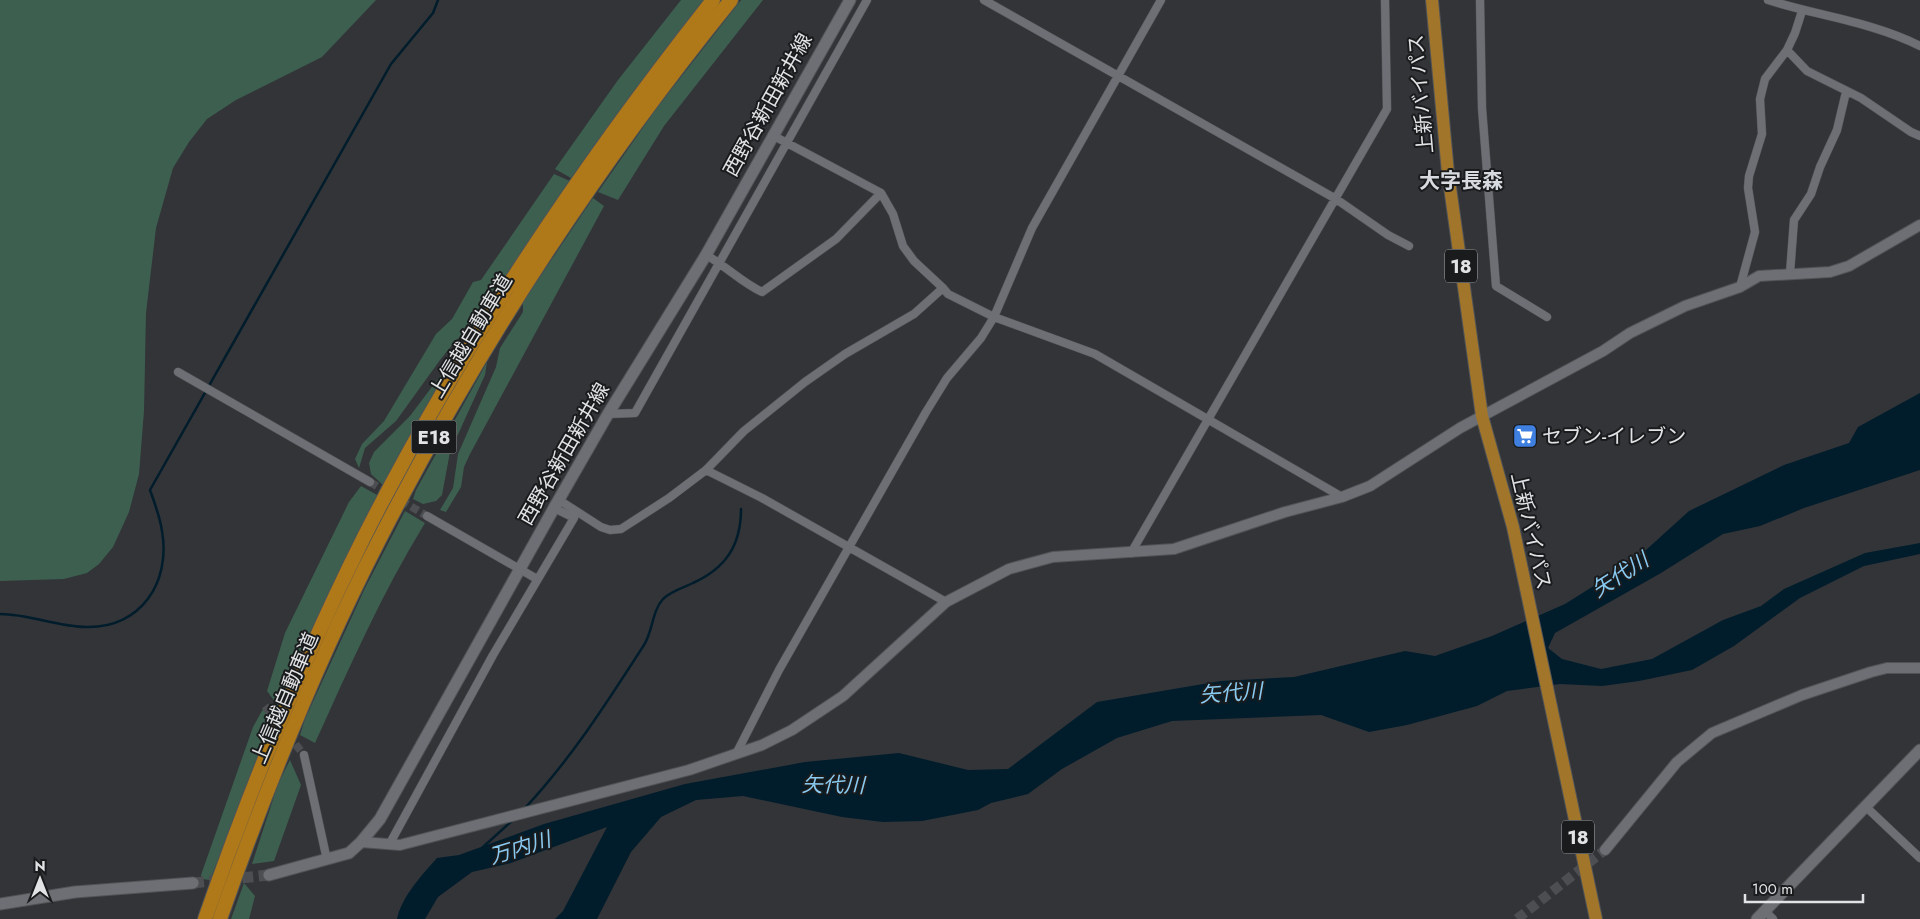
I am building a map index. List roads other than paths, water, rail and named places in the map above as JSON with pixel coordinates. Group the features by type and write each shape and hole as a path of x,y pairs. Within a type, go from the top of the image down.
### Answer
{"highway":[{"name":"上信越自動車道","path":"205,919 242,813 289,700 338,591 393,481 450,381 544,233 613,132 713,0"},
{"name":"上信越自動車道","path":"220,919 256,817 315,678 378,543 433,439 496,332 557,237 630,132 731,0"},
{"name":"上新バイパス","path":"1432,0 1448,173 1482,416 1513,527 1596,919"}],"main road":[{"name":"西野谷新田新井線","path":"269,875 349,853 380,819 556,504 608,414 706,255 772,135 850,0"},
{"path":"1765,916 1865,806 1920,750"},
{"path":"0,904 75,892 193,883"}],"street":[{"path":"608,414 635,413 867,0"},
{"path":"984,0 1336,199 1388,235 1409,246"},
{"path":"736,754 779,670 848,546 948,378 981,338 994,317 1032,228 1162,0"},
{"path":"1131,553 1387,109 1385,0"},
{"path":"1480,0 1482,108 1496,286 1547,317"},
{"path":"1768,0 1802,11 1887,31 1920,46"},
{"path":"1740,287 1755,232 1748,188 1749,176 1762,134 1760,99 1765,79 1787,50 1802,11"},
{"path":"1787,50 1807,71 1846,92 1862,98 1911,132 1920,136"},
{"path":"1790,273 1794,220 1811,194 1820,167 1837,130 1846,92"},
{"path":"772,135 881,193 892,214 904,246 914,261 948,294 994,317 1095,354 1342,497"},
{"path":"706,255 719,262 744,283 762,292 836,239 881,193"},
{"path":"361,842 400,845 689,770 762,745 792,730 843,696 946,602 989,578 1028,562 1077,555 1174,549 1284,512 1342,497 1370,486 1482,416 1603,351 1630,333 1685,306 1740,287 1759,276 1830,272 1849,266 1920,226"},
{"path":"556,504 601,527 621,529 669,498 706,470 744,431 805,382 845,354 914,314 943,288"},
{"path":"178,372 370,482"},
{"path":"706,470 848,546 946,602"},
{"path":"389,844 537,579 574,518 556,504"},
{"path":"427,516 537,579"},
{"path":"1605,850 1677,762 1712,733 1802,696 1871,672 1886,668 1920,668"},
{"path":"304,755 327,860"},
{"path":"1865,806 1920,858"}],"water":[{"path":"1920,393 1920,470 1804,508 1760,526 1723,534 1661,573 1555,633 1548,648 1562,659 1601,669 1652,659 1723,620 1761,606 1784,589 1865,553 1920,543 1920,554 1864,566 1800,598 1734,646 1692,670 1639,681 1602,686 1560,684 1507,691 1477,706 1407,725 1369,732 1321,715 1172,721 1117,738 1062,769 1028,794 991,803 978,810 922,821 883,822 842,817 743,796 696,800 661,817 631,852 597,919 555,919 563,911 607,827 511,863 472,872 438,897 425,919 397,919 408,894 437,858 459,855 544,824 685,784 805,762 899,753 968,770 1008,769 1097,702 1221,681 1294,677 1405,651 1435,656 1492,636 1565,604 1635,560 1689,511 1784,465 1849,443 1858,427"}],"waterway":[{"path":"0,614 22,616 65,625 87,627 106,625 123,620 137,611 148,598 162,568 164,550 160,521 150,490 391,64 433,13 438,0"},
{"path":"525,808 558,770 617,687 644,645 659,604 663,599 673,592 705,577 723,562 729,554 738,534 741,509"},
{"name":"万内川","path":"483,847 514,819"}],"tunnel":[{"path":"370,482 427,516"},
{"path":"265,706 281,726"},
{"path":"288,735 304,755"},
{"path":"1517,919 1605,850"},
{"path":"193,883 269,875"}],"place":[{"name":"セブン-イレブン","path":"1525,436"}],"district":[{"name":"大字長森","path":"1461,181"}],"water label":[{"name":"矢代川","path":"1620,575"},
{"name":"矢代川","path":"1231,693"},
{"name":"矢代川","path":"833,785"}]}
